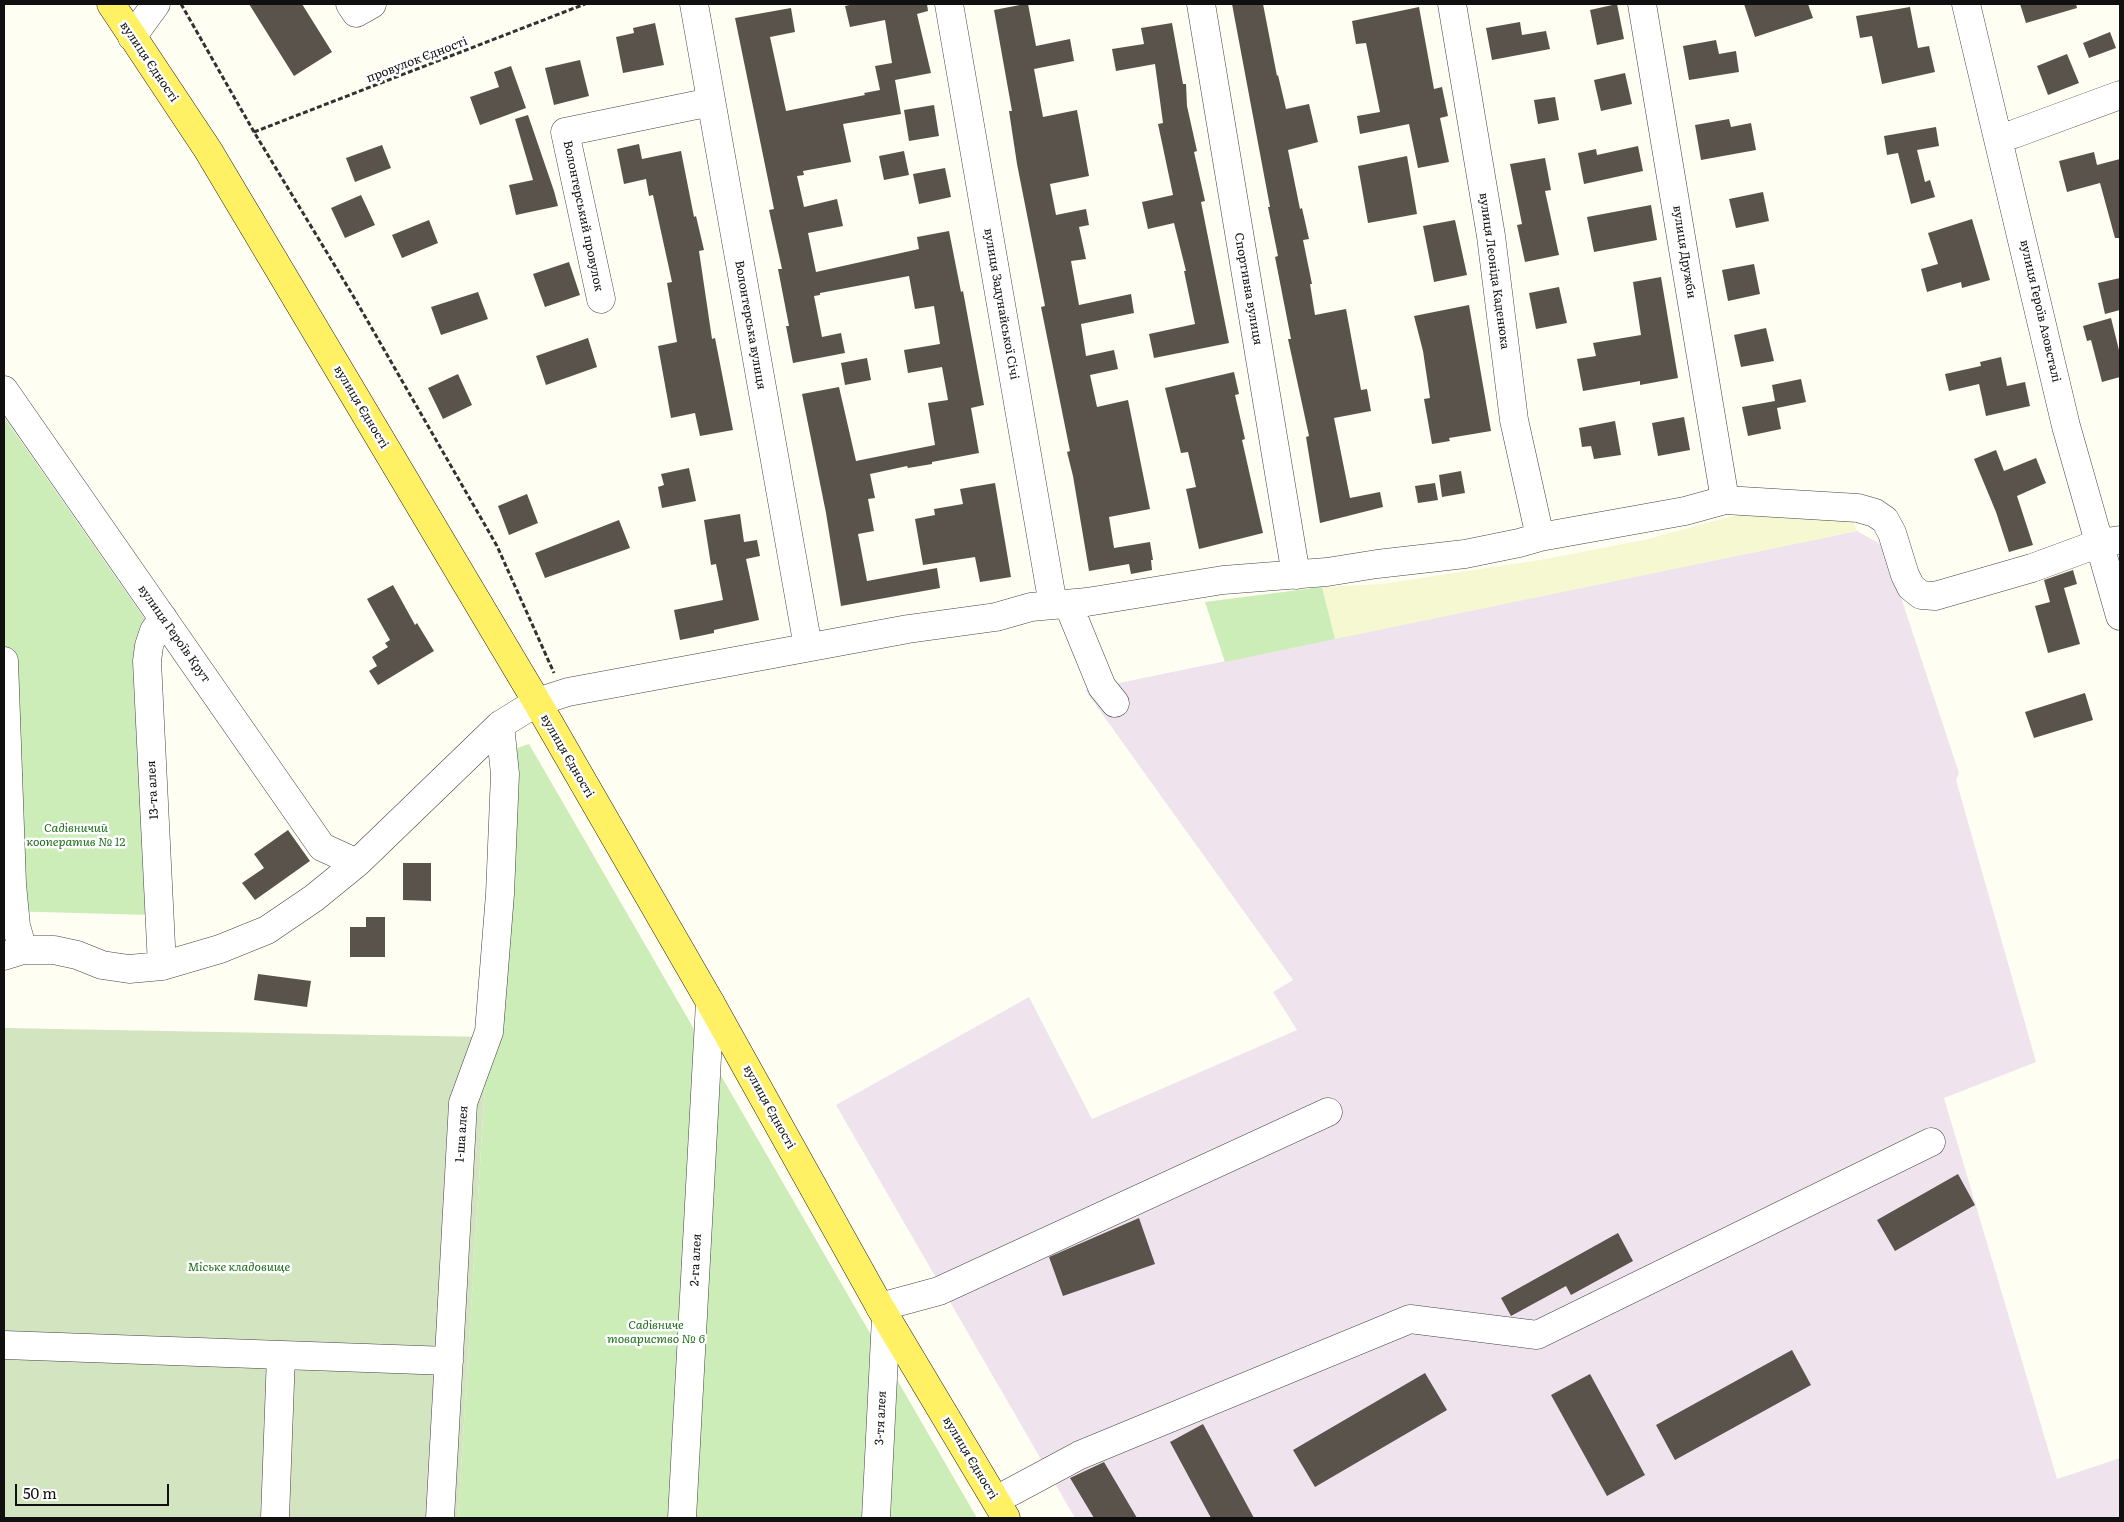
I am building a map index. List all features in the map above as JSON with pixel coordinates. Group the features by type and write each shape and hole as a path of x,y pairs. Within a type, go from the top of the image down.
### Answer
{"main road":[{"name":"вулиця Єдності","path":"111,4 208,150 537,702 710,1002 883,1312 1001,1509"}],"street":[{"path":"132,37 156,4"},
{"path":"350,4 356,13 372,4"},
{"name":"Волонтерська вулиця","path":"694,4 808,647"},
{"name":"вулиця Задунайської Січі","path":"949,4 1061,604 1102,687 1115,703"},
{"name":"Спортивна вулиця","path":"1201,4 1296,575"},
{"name":"вулиця Леоніда Каденюка","path":"1452,4 1491,236 1514,420 1540,537"},
{"name":"вулиця Дружби","path":"1642,4 1725,500"},
{"name":"вулиця Героїв Азовсталі","path":"1966,4 2066,426 2110,542 2120,616"},
{"path":"1999,138 2120,95"},
{"name":"Волонтерський провулок","path":"601,299 565,132 711,102"},
{"name":"вулиця Героїв Крут","path":"7,405 163,618 322,847 357,863"},
{"path":"4,661 16,926 13,953 54,950 77,955 102,965 130,969 162,966 220,949 267,930 314,898 357,863 500,725 537,702 568,692 908,629 980,619 1031,608 1223,580 1296,575 1465,554 1540,537 1643,519 1725,500 1858,508 1875,513 1885,520 1892,534 1905,575 1911,587 1921,595 1935,596 1950,592 2032,568 2110,542"},
{"name":"13-та алея","path":"162,966 147,662 149,646 154,631 163,618"},
{"name":"1-ша алея","path":"440,1518 463,1103 489,1032 499,914 505,774 500,725"},
{"name":"2-га алея","path":"682,1518 710,1002"},
{"path":"883,1312 939,1291 1328,1112"},
{"path":"1001,1509 1080,1455 1410,1319 1537,1336 1931,1142"},
{"name":"3-тя алея","path":"876,1518 883,1312"},
{"path":"4,1345 449,1361"},
{"path":"275,1518 281,1355"}],"path":[{"path":"181,4 254,132 356,299 497,546 554,673"},
{"name":"провулок Єдності","path":"254,132 585,4"}],"shaded area":[{"path":"1857,531 1884,546 1959,773 1956,780 2036,1062 1944,1098 2057,1479 2120,1458 2120,1518 1075,1518 836,1105 1029,997 1092,1119 1297,1030 1273,992 1293,980 1085,690"}],"green space":[{"name":"Садівничий кооператив № 12","path":"4,417 149,625 151,915 4,911"},
{"path":"1755,510 1853,520 1857,531 1335,639 1322,587 1382,584 1540,560 1644,540"},
{"path":"1322,587 1335,639 1225,662 1205,602"},
{"name":"Садівниче товариство № 6","path":"529,744 977,1518 458,1518 488,1037 497,755"},
{"name":"Міське кладовище","path":"4,1028 488,1037 458,1518 4,1518"}],"building":[{"path":"249,4 302,4 332,52 294,76"},
{"path":"854,4 927,4 928,11 917,14 931,73 895,80 901,114 843,124 851,162 803,171 804,175 797,176 804,207 837,199 843,226 808,233 816,272 919,249 917,237 949,231 961,292 963,291 984,405 971,408 979,453 932,462 932,464 908,468 907,466 870,474 875,498 868,499 874,531 858,534 867,581 937,568 940,588 841,606 826,513 802,394 839,387 856,461 935,445 928,403 948,400 942,367 908,373 904,350 940,344 934,306 915,309 909,276 820,293 820,295 814,296 822,337 841,333 845,353 793,363 786,326 789,326 778,269 782,269 769,210 774,209 735,18 791,8 795,32 770,37 786,111 865,95 864,93 880,90 875,66 892,63 885,20 850,27 845,6"},
{"path":"1028,4 1036,46 1070,39 1074,61 1034,69 1043,117 1077,110 1089,176 1050,184 1056,215 1086,209 1089,225 1079,227 1086,259 1071,261 1079,305 1131,294 1134,313 1081,324 1086,356 1114,350 1118,369 1090,375 1097,407 1128,400 1150,509 1109,517 1114,548 1150,542 1153,560 1151,560 1152,570 1131,574 1129,564 1089,571 1073,476 1067,452 1070,451 1041,307 1045,306 1017,164 1009,111 1012,111 994,10"},
{"path":"1232,4 1263,4 1277,76 1286,109 1309,104 1318,142 1288,150 1300,209 1302,208 1309,239 1303,240 1312,284 1310,284 1315,315 1346,309 1361,390 1367,389 1371,411 1334,418 1350,498 1380,492 1383,507 1320,523 1306,437 1309,436 1288,339 1291,339 1275,257 1278,256 1268,207 1270,207"},
{"path":"1617,4 1624,39 1597,45 1590,10"},
{"path":"1744,4 1808,4 1813,18 1755,37"},
{"path":"2020,4 2076,4 2077,8 2026,23"},
{"path":"1419,7 1434,89 1442,87 1448,116 1440,118 1449,162 1418,168 1409,124 1360,134 1357,116 1380,112 1366,43 1356,44 1352,21"},
{"path":"1910,7 1918,48 1929,46 1935,72 1882,84 1872,36 1860,38 1856,16"},
{"path":"1520,22 1522,35 1546,31 1550,49 1492,60 1486,28"},
{"path":"655,23 664,65 623,73 616,37 634,33 633,28"},
{"path":"1172,23 1183,84 1186,84 1187,106 1197,151 1194,152 1205,201 1201,202 1229,343 1154,358 1149,334 1195,324 1184,271 1186,271 1174,223 1148,229 1142,202 1173,195 1158,124 1163,123 1155,64 1116,71 1112,49 1144,44 1141,28"},
{"path":"2110,32 2116,48 2089,58 2083,43"},
{"path":"1716,40 1719,54 1736,51 1739,72 1689,80 1683,46"},
{"path":"2067,54 2079,83 2048,95 2037,66"},
{"path":"580,60 589,96 554,105 545,68"},
{"path":"511,66 526,108 480,125 470,97 499,87 494,72"},
{"path":"1625,73 1632,104 1601,111 1594,80"},
{"path":"1555,97 1559,120 1538,124 1534,100"},
{"path":"934,105 939,136 909,141 904,110"},
{"path":"528,115 558,206 516,215 509,185 533,180 515,119"},
{"path":"1729,119 1731,127 1751,123 1756,150 1701,160 1695,125"},
{"path":"1936,127 1939,146 1917,150 1925,182 1930,180 1935,197 1911,204 1898,153 1887,155 1884,136"},
{"path":"639,144 642,159 681,151 694,217 696,216 704,250 699,251 712,339 715,338 733,430 700,436 695,413 671,418 658,346 677,342 667,283 672,282 653,195 649,196 646,179 624,184 617,149"},
{"path":"382,145 391,168 355,182 346,158"},
{"path":"1638,146 1643,171 1584,184 1578,153 1596,149 1597,155"},
{"path":"904,151 909,175 884,180 879,156"},
{"path":"2094,152 2097,165 2120,159 2120,238 2115,238 2100,183 2067,192 2059,161"},
{"path":"1407,156 1417,214 1368,223 1358,166"},
{"path":"1545,158 1551,190 1545,191 1559,255 1525,262 1517,225 1522,224 1510,164"},
{"path":"945,168 951,197 919,204 913,174"},
{"path":"1763,192 1769,221 1736,228 1729,199"},
{"path":"361,195 375,225 345,238 331,208"},
{"path":"1651,205 1657,240 1594,252 1587,217"},
{"path":"1972,219 1990,280 1962,288 1961,282 1927,292 1921,269 1938,264 1928,233"},
{"path":"429,220 438,243 402,258 392,235"},
{"path":"1455,220 1467,275 1434,282 1423,226"},
{"path":"569,262 580,295 545,307 533,274"},
{"path":"1754,264 1760,294 1728,301 1722,270"},
{"path":"1661,277 1678,378 1640,385 1640,381 1583,391 1577,359 1596,356 1593,343 1641,335 1633,282"},
{"path":"2120,278 2120,310 2105,314 2098,283"},
{"path":"1559,287 1567,323 1536,329 1529,293"},
{"path":"478,292 488,319 441,335 431,307"},
{"path":"1469,305 1491,431 1449,438 1450,441 1432,444 1424,399 1430,398 1423,351 1414,316"},
{"path":"2111,318 2120,354 2120,377 2102,382 2091,340 2087,341 2083,326"},
{"path":"1766,328 1774,361 1741,367 1734,335"},
{"path":"588,338 597,367 546,385 536,356"},
{"path":"2001,357 2007,386 2025,382 2030,406 1986,416 1979,384 1949,391 1945,374 1981,366 1980,362"},
{"path":"867,358 871,380 845,385 841,363"},
{"path":"1234,372 1239,394 1235,395 1245,439 1242,440 1263,533 1199,549 1186,489 1196,487 1188,452 1181,453 1165,388"},
{"path":"458,374 472,405 443,419 428,388"},
{"path":"1801,379 1806,402 1777,408 1781,429 1748,436 1742,407 1775,401 1772,385"},
{"path":"1684,417 1690,450 1658,456 1652,423"},
{"path":"1615,421 1621,455 1594,459 1591,446 1582,447 1579,428"},
{"path":"1996,450 2004,471 2036,458 2046,483 2017,496 2033,545 2009,552 1996,512 1974,459"},
{"path":"689,468 696,501 662,508 658,487 664,485 661,474"},
{"path":"1461,471 1465,493 1442,497 1439,475"},
{"path":"995,483 1011,577 980,582 975,557 923,565 915,519 935,515 934,509 963,504 960,489"},
{"path":"1435,483 1438,500 1418,503 1415,486"},
{"path":"527,494 538,523 509,535 498,506"},
{"path":"740,514 744,542 757,540 760,556 746,559 759,620 714,630 714,633 680,640 674,610 723,600 716,564 711,565 704,520"},
{"path":"619,520 630,548 545,578 535,553"},
{"path":"2073,570 2077,584 2064,588 2080,644 2048,653 2035,606 2050,602 2044,580"},
{"path":"393,585 415,625 417,623 434,651 378,685 369,671 377,666 372,657 388,647 385,643 390,640 367,599"},
{"path":"2085,693 2093,720 2034,738 2025,712"},
{"path":"288,830 310,861 255,900 242,883 264,868 254,854"},
{"path":"403,863 431,863 431,901 403,900"},
{"path":"366,917 385,917 385,957 350,957 350,927 366,927"},
{"path":"258,974 311,981 307,1007 254,1000"},
{"path":"1958,1174 1975,1205 1895,1251 1877,1220"},
{"path":"1139,1218 1155,1264 1063,1296 1049,1257"},
{"path":"1618,1233 1633,1261 1571,1295 1566,1286 1511,1316 1501,1298"},
{"path":"1792,1350 1811,1385 1675,1460 1656,1425"},
{"path":"1425,1373 1447,1410 1315,1487 1293,1450"},
{"path":"1590,1374 1645,1475 1607,1496 1551,1395"},
{"path":"1203,1424 1254,1518 1211,1518 1170,1442"},
{"path":"1104,1462 1137,1518 1094,1518 1070,1478"}]}
